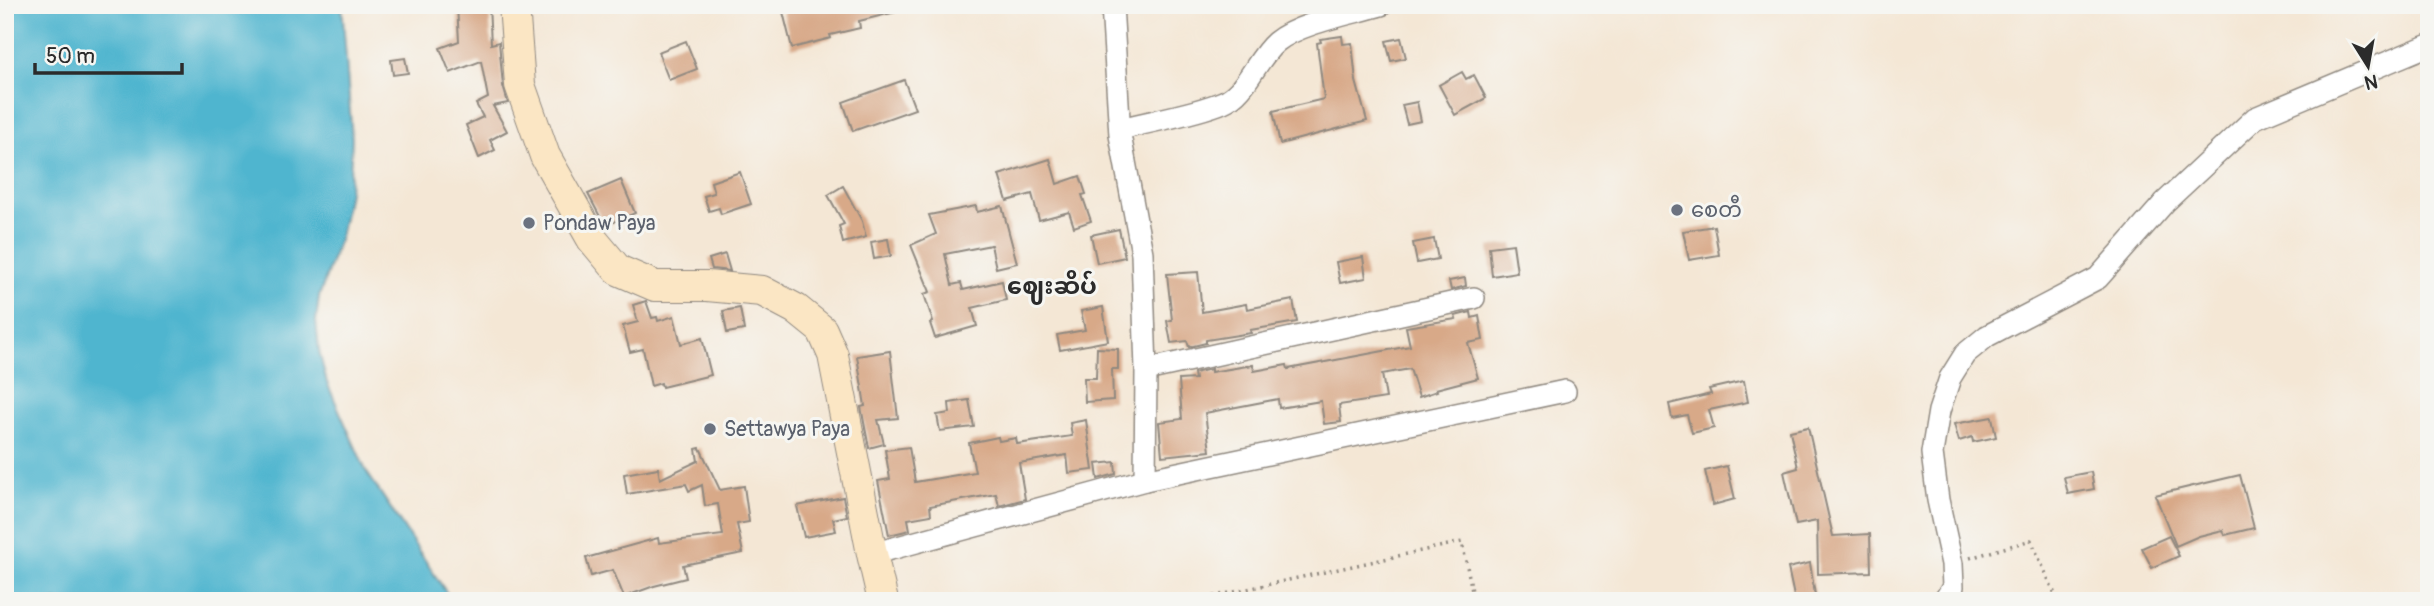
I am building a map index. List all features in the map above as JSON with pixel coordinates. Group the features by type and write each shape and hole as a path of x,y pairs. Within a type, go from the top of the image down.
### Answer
{"street":[{"path":"513,5 520,85 545,156 592,239 618,270 655,286 707,286 762,291 796,309 822,330 833,355 883,601"},
{"path":"1112,5 1120,129 1142,253 1146,370 1145,480"},
{"path":"1120,129 1226,102 1240,90 1255,66 1276,42 1302,27 1381,5"},
{"path":"1944,601 1953,587 1952,564 1938,500 1932,453 1939,411 1950,378 1965,354 1987,335 2098,278 2165,202 2255,118 2429,45"},
{"path":"1146,370 1474,298"},
{"path":"872,554 1145,480 1565,391"}],"path":[{"path":"1952,564 2031,540 2059,601"},
{"path":"1193,601 1462,542 1474,601"}],"water":[{"path":"5,5 342,5 352,139 349,192 340,237 319,297 316,321 319,351 327,383 366,471 452,601 5,601"}],"building":[{"path":"457,5 489,5 491,44 499,42 503,86 508,103 493,106 507,131 490,140 495,150 479,158 466,125 483,117 476,104 488,98 481,61 450,73 440,48 459,41"},
{"path":"811,5 900,5 900,11 859,21 860,28 792,48 783,12"},
{"path":"1342,36 1343,44 1352,43 1356,81 1367,121 1280,144 1273,111 1324,99 1317,43 1321,42 1320,39"},
{"path":"1401,38 1406,58 1391,61 1386,41"},
{"path":"686,41 697,69 669,80 658,52"},
{"path":"405,58 408,73 393,75 391,60"},
{"path":"1462,72 1466,79 1474,75 1486,98 1455,115 1439,85"},
{"path":"904,80 915,109 853,131 843,102"},
{"path":"1417,102 1421,121 1407,124 1402,105"},
{"path":"1050,159 1057,184 1080,176 1086,194 1082,195 1091,221 1074,227 1069,212 1039,220 1032,194 1007,201 999,175"},
{"path":"740,172 751,204 721,214 719,208 709,211 704,196 714,193 711,182"},
{"path":"621,180 635,213 605,226 588,194"},
{"path":"843,186 862,221 866,237 843,243 839,226 844,224 828,195"},
{"path":"976,206 977,212 1002,206 1017,263 996,268 991,245 945,254 952,285 961,283 963,290 1002,281 1006,300 972,308 977,326 935,338 924,294 930,292 911,245 936,234 929,215"},
{"path":"1714,226 1719,255 1689,260 1683,231"},
{"path":"1119,229 1125,257 1097,263 1091,235"},
{"path":"888,239 891,256 874,259 871,242"},
{"path":"1434,239 1438,259 1417,263 1413,243"},
{"path":"1513,244 1517,272 1492,276 1489,247"},
{"path":"725,254 730,271 712,269 709,259"},
{"path":"1363,257 1366,278 1340,283 1336,262"},
{"path":"1198,272 1202,312 1246,304 1247,309 1293,300 1297,322 1206,340 1206,343 1189,347 1187,341 1171,343 1167,321 1172,320 1167,274"},
{"path":"1465,278 1466,286 1451,290 1449,281"},
{"path":"646,301 652,318 657,317 658,321 674,316 681,344 702,338 711,375 662,387 661,383 651,386 643,349 630,352 623,326 638,322 633,305"},
{"path":"1103,307 1108,341 1060,350 1057,335 1085,330 1081,311"},
{"path":"740,308 744,330 727,333 723,311"},
{"path":"1471,312 1472,318 1479,316 1483,340 1468,343 1478,378 1436,389 1437,391 1419,397 1410,369 1382,374 1386,398 1339,405 1341,422 1324,424 1321,401 1279,408 1278,399 1205,413 1210,451 1162,456 1159,422 1182,419 1179,380 1195,379 1194,373 1253,365 1254,371 1287,365 1288,369 1410,346 1406,327 1456,319 1455,316"},
{"path":"1097,348 1118,349 1118,369 1112,369 1113,400 1085,402 1084,378 1096,378"},
{"path":"890,351 898,418 878,420 884,444 869,448 861,407 865,406 857,356"},
{"path":"1744,381 1748,402 1709,410 1714,428 1692,433 1687,415 1672,418 1669,404 1711,394 1709,389"},
{"path":"969,400 974,427 940,431 937,415 950,413 949,403"},
{"path":"1992,417 1996,437 1973,442 1972,437 1959,441 1954,424"},
{"path":"1086,420 1093,470 1069,473 1067,455 1019,463 1025,499 999,506 996,494 930,506 931,515 908,519 910,530 889,535 878,481 890,479 885,450 909,447 915,482 975,472 969,443 998,437 999,441 1016,438 1017,444 1072,436 1070,423"},
{"path":"1808,427 1833,536 1870,534 1871,572 1818,574 1817,521 1796,525 1784,472 1798,468 1790,431"},
{"path":"700,448 720,490 744,486 749,522 737,524 743,553 683,565 686,578 624,597 613,570 591,576 586,558 658,538 659,543 723,535 718,504 705,506 702,485 689,491 686,484 627,494 624,474 658,468 660,479 698,461 696,449"},
{"path":"1115,462 1116,474 1098,479 1096,464"},
{"path":"1727,466 1735,499 1713,505 1705,471"},
{"path":"2091,472 2094,489 2068,494 2064,477"},
{"path":"2240,475 2254,528 2225,535 2223,530 2176,546 2155,495"},
{"path":"843,497 847,516 833,519 836,531 804,537 797,506"},
{"path":"2169,536 2179,556 2152,568 2142,548"},
{"path":"1810,563 1816,601 1795,601 1788,568"}],"place":[{"name":"စေတီ","path":"1677,210"},
{"name":"Pondaw Paya","path":"529,223"},
{"name":"Settawya Paya","path":"710,429"}],"district":[{"name":"ဈေးဆိပ်","path":"1052,286"}]}
